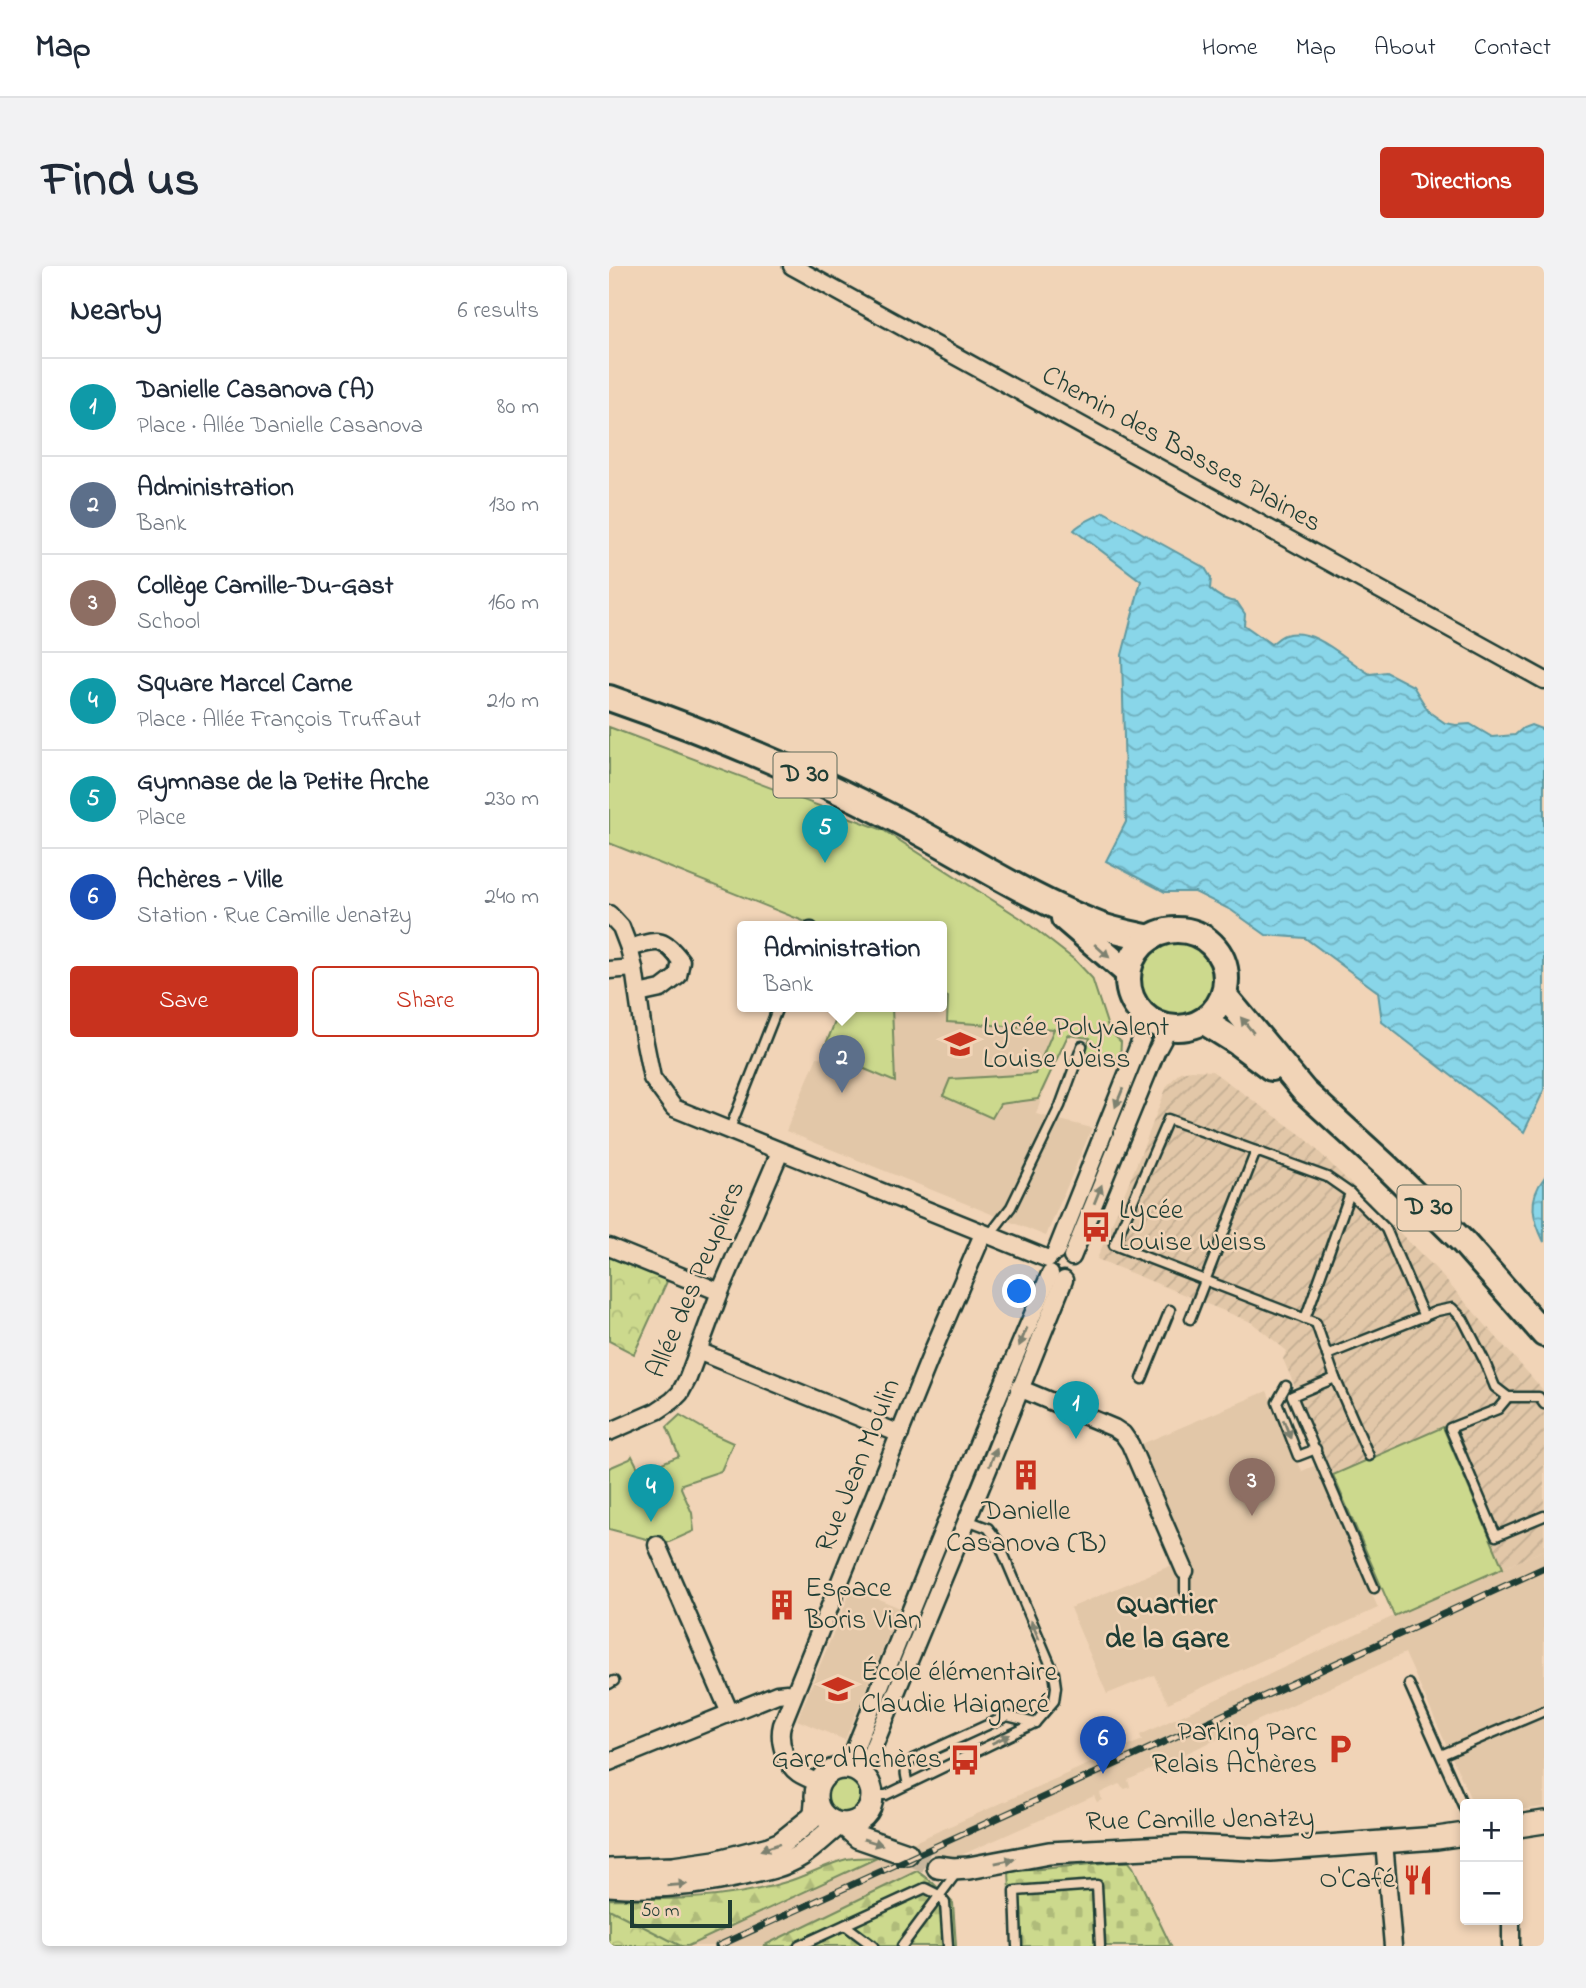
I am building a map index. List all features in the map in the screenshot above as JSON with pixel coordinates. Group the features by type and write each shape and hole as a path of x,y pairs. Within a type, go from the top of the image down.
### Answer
{"main road":[{"name":"D 30","path":"609,698 686,725 836,789 1039,897 1100,925 1150,938"},
{"name":"D 30","path":"1039,897 1128,973"},
{"path":"1173,930 1189,931 1204,938 1216,949 1224,963 1224,995 1216,1010 1203,1021 1187,1028 1169,1028 1152,1022 1138,1010 1129,993 1128,973 1134,955 1150,938 1173,930"},
{"name":"D 30","path":"1224,995 1304,1091"},
{"name":"D 30","path":"1203,1021 1304,1091 1387,1167 1464,1243 1544,1334"}],"street":[{"name":"Chemin des Basses Plaines","path":"792,266 1544,680"},
{"path":"609,914 621,927 628,948 652,1078 674,1108 986,1235 1054,1266 1068,1278 1075,1266 1072,1257 1065,1252 1054,1266 1020,1388 967,1520 853,1771"},
{"path":"628,948 656,941 671,947 681,961 678,976 661,989 638,994"},
{"path":"609,970 633,968"},
{"path":"853,1771 855,1748 980,1438 1054,1266 1142,1037 1138,1010"},
{"path":"1072,1257 1156,1052 1169,1028"},
{"name":"Allée des Peupliers","path":"609,1432 657,1411 673,1401 684,1386 720,1292 780,1152"},
{"name":"Rue Jean Moulin","path":"818,1793 788,1760 780,1731 900,1434 986,1235"},
{"path":"609,1247 720,1292"},
{"path":"698,1351 900,1434"},
{"path":"1020,1388 1123,1434 1130,1444 1185,1571"},
{"path":"950,1514 967,1520"},
{"path":"657,1545 730,1713"},
{"path":"609,1762 777,1694 787,1693 793,1696"},
{"path":"609,1870 673,1868 715,1862 769,1848 781,1843 815,1814 818,1793 825,1775 834,1770 853,1771 870,1784 872,1795 865,1815 859,1820 841,1824 801,1855 782,1865 704,1883 662,1886 609,1885"},
{"path":"818,1793 819,1809 827,1819 841,1824 858,1836 907,1854"},
{"path":"1523,1825 1544,1822"},
{"name":"Rue Camille Jenatzy","path":"946,1872 1049,1853 1269,1843 1317,1847 1460,1834"},
{"path":"1384,1842 1393,1946"},
{"path":"1511,1925 1511,1946"}],"lane":[{"path":"729,1131 776,1012"},
{"path":"986,1235 1011,1208 1060,1106 1082,1046"},
{"path":"1369,1456 1335,1378 1316,1323 1114,1245 1168,1119 1327,1177 1350,1193 1386,1229 1424,1317"},
{"path":"1190,1319 1256,1151"},
{"path":"1305,1319 1350,1193"},
{"path":"1327,1355 1452,1308 1463,1319 1495,1387 1508,1397 1539,1397 1544,1404"},
{"path":"1142,1380 1170,1310"},
{"path":"1335,1378 1292,1396 1374,1588"},
{"path":"1286,1386 1277,1402 1298,1456 1316,1450"},
{"path":"1508,1397 1498,1409 1450,1428 1496,1536 1544,1517"},
{"path":"872,1795 886,1795 1035,1723 1054,1701 1054,1674 998,1541 988,1528 967,1520"},
{"path":"1185,1571 1185,1591"},
{"path":"1409,1684 1460,1799"},
{"path":"1441,1755 1544,1711"},
{"path":"908,1784 904,1773 913,1759 1007,1716 1035,1723"},
{"path":"902,1946 939,1895 946,1872"},
{"path":"1017,1946 1015,1891 1097,1885 1100,1946"},
{"path":"799,1946 925,1888 939,1895 945,1903 948,1946"},
{"path":"845,1925 873,1946"}],"shaded area":[{"name":"Lycée Polyvalent Louise Weiss","path":"888,841 1068,967 1065,1032 1036,1114 1092,1128 1046,1236 786,1131 817,1057 855,1061 864,1012 947,1012 947,921 938,921"},
{"path":"1212,1071 1304,1137 1434,1267 1544,1391 1544,1550 1394,1616 1283,1359 1287,1351 1251,1322 1097,1259 1167,1086 1180,1072"},
{"path":"1267,1391 1302,1471 1316,1465 1378,1608 1168,1703 1154,1675 1107,1694 1070,1608 1184,1560 1137,1446"},
{"path":"1544,1550 1544,1807 1523,1809 1523,1799 1471,1799 1405,1653 1128,1780 1130,1787 1125,1789 1119,1784 1100,1793 1102,1800 1097,1802 1094,1796 948,1861 910,1844 1142,1740 1140,1735 1394,1616"},
{"name":"École élémentaire Claudie Haigneré","path":"852,1588 900,1608 845,1740 797,1720"},
{"path":"879,1857 917,1871 763,1946 688,1946"}],"green space":[{"path":"609,727 883,830 1022,919 1076,961 1092,978 1109,1030 1121,1042 1120,1059 1084,1057 1090,1038 1068,1035 1038,1099 1000,1104 992,1118 943,1096 950,1079 1035,1074 1054,1029 947,1022 947,921 803,921 609,843"},
{"path":"1177,938 1192,941 1205,950 1214,963 1217,978 1214,993 1205,1006 1192,1015 1177,1018 1162,1015 1149,1006 1140,993 1137,978 1140,963 1149,950 1162,941"},
{"path":"839,1012 892,1012 895,1082 834,1056 824,1049"},
{"path":"609,1254 669,1277 634,1354 609,1341"},
{"path":"680,1415 733,1443 721,1471 682,1484 681,1488 692,1513 694,1531 665,1544 609,1529 609,1468 632,1456 640,1472 679,1456 667,1427"},
{"path":"1443,1427 1503,1568 1394,1616 1333,1475"},
{"path":"844,1776 859,1782 865,1797 859,1812 844,1818 829,1812 823,1797 829,1782"},
{"path":"879,1857 688,1946 609,1946 609,1899 721,1896 786,1882 847,1859"},
{"path":"1129,1862 1133,1867 1171,1946 1013,1946 1009,1872"},
{"path":"917,1871 932,1882 791,1946 763,1946"},
{"path":"932,1882 953,1903 956,1946 791,1946"},
{"path":"609,1909 681,1946 609,1946"}],"water":[{"path":"1104,512 1205,568 1211,578 1210,589 1222,598 1237,602 1245,614 1244,625 1271,644 1283,636 1308,635 1330,646 1370,674 1386,672 1413,686 1429,712 1445,723 1470,724 1492,737 1515,735 1531,725 1544,730 1544,1090 1524,1132 1382,1022 1378,992 1305,938 1266,935 1231,910 1195,892 1165,892 1106,861 1126,822 1122,655 1141,581 1074,530"},
{"path":"1544,1178 1544,1242 1537,1225 1534,1202 1535,1194"}],"tunnel":[{"path":"907,1854 938,1867"}],"railway":[{"path":"718,1946 1544,1568"}],"place":[{"name":"Gymnase de la Petite Arche","path":"825,863"},
{"name":"Lycée Polyvalent Louise Weiss","path":"960,1044"},
{"name":"Administration","path":"842,1093"},
{"name":"Lycée Louise Weiss","path":"1096,1227"},
{"name":"Danielle Casanova (A)","path":"1076,1439"},
{"name":"Danielle Casanova (B)","path":"1026,1475"},
{"name":"Collège Camille-Du-Gast","path":"1252,1516"},
{"name":"Square Marcel Carne","path":"651,1522"},
{"name":"Espace Boris Vian","path":"782,1605"},
{"name":"École élémentaire Claudie Haigneré","path":"838,1689"},
{"name":"Parking Parc Relais Achères","path":"1340,1749"},
{"name":"Gare d'Achères","path":"965,1760"},
{"name":"Achères - Ville","path":"1103,1774"},
{"name":"O'Café","path":"1418,1880"}],"district":[{"name":"Quartier de la Gare","path":"1167,1623"}]}
